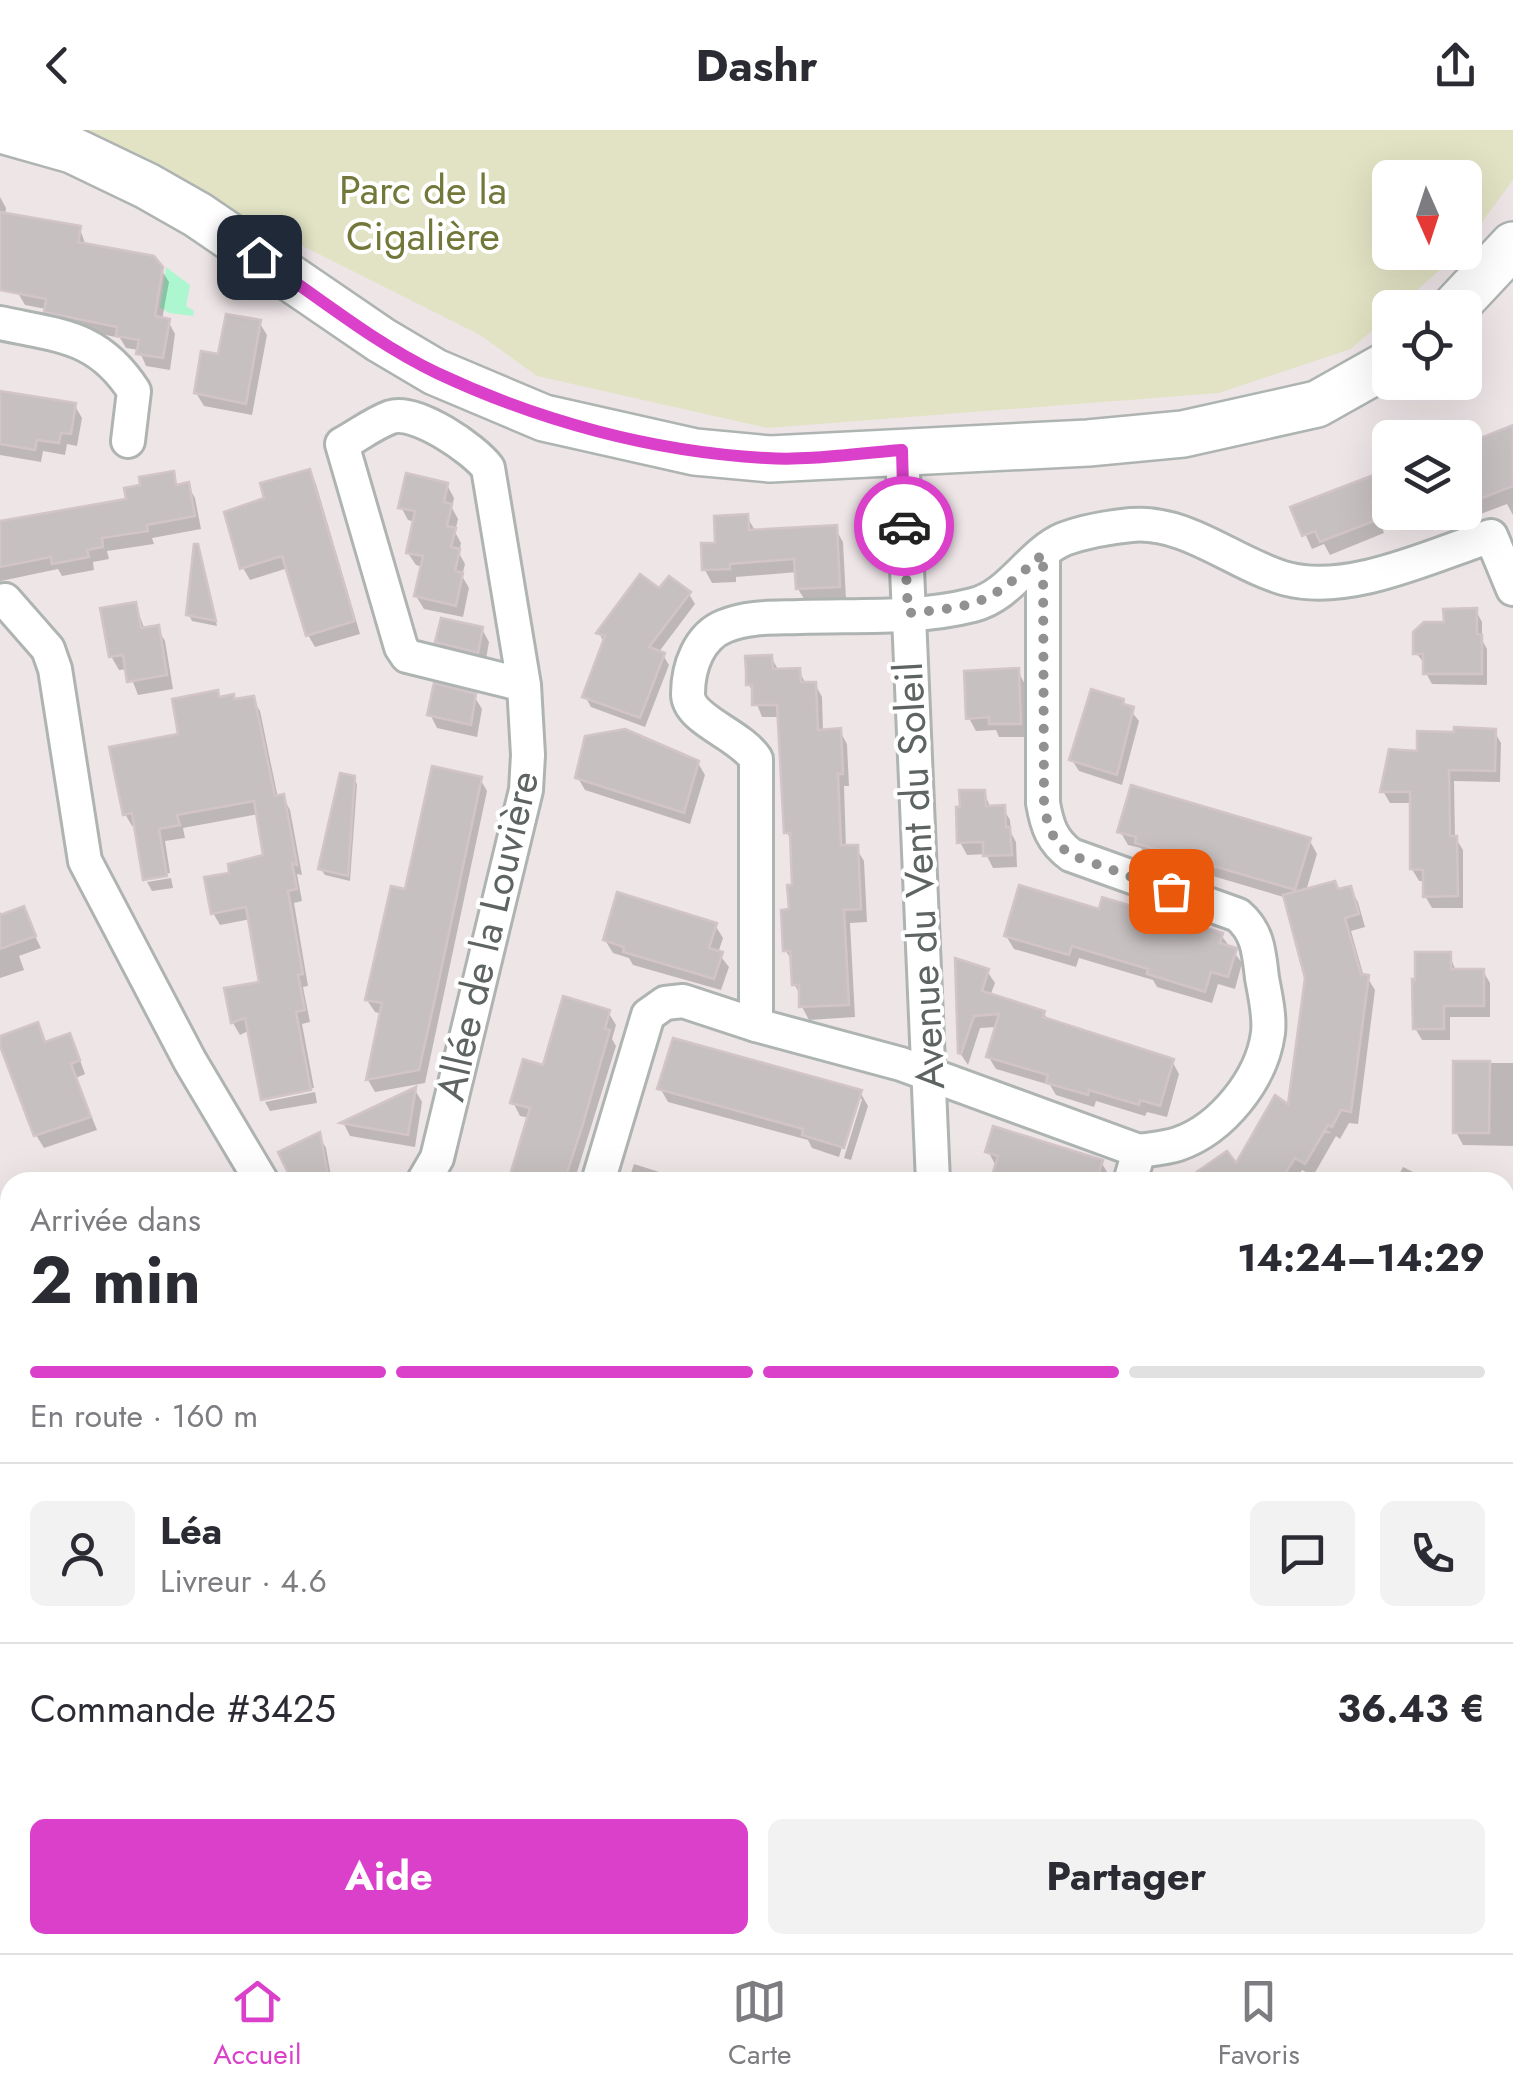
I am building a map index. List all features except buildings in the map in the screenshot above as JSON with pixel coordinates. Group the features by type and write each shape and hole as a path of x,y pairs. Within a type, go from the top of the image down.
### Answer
{"main road":[{"path":"1,130 72,150 147,186 435,372 544,418 695,452 770,458 1088,443 1183,434 1317,404 1372,373"},
{"path":"1471,290 1513,245"}],"street":[{"path":"0,324 84,342 99,351 134,390 128,441"},
{"name":"Allée de la Louvière","path":"428,1172 436,1158 521,822 528,755 524,686 488,468 478,454 416,418 394,415 337,432 401,647 407,656 524,686"},
{"name":"Avenue du Vent du Soleil","path":"902,450 933,1172"},
{"path":"756,1026 756,759 746,744 700,717 690,705 688,695 698,648 710,634 752,619 952,610 988,600 1064,540 1132,525 1158,526 1278,576 1327,582 1368,576 1502,532 1513,589"},
{"path":"601,1172 648,1016 665,1002 683,1001 756,1026 929,1074 1140,1150 1177,1145 1203,1132 1226,1113 1249,1083 1268,1032 1257,940 1250,926 1238,915 1071,855 1058,846 1048,827 1044,803 1043,554"},
{"path":"5,600 48,649 55,669 85,861 190,1060 256,1172"},
{"path":"1133,1172 1140,1150"}],"green space":[{"name":"Parc de la Cigalière","path":"72,130 1513,130 1513,180 1482,222 1482,160 1372,160 1372,270 1440,270 1417,290 1372,290 1372,331 1351,349 1219,393 767,428 537,376 480,335"}],"shaded area":[{"path":"166,267 190,285 186,306 194,311 193,316 169,313 160,307"}],"way so far":[{"path":"904,526 908,613 952,610 988,600 1043,554 1044,803 1048,827 1058,846 1071,855 1171,891"}],"route":[{"path":"259,257 435,372 544,418 695,452 770,458 902,450 904,526"}]}
